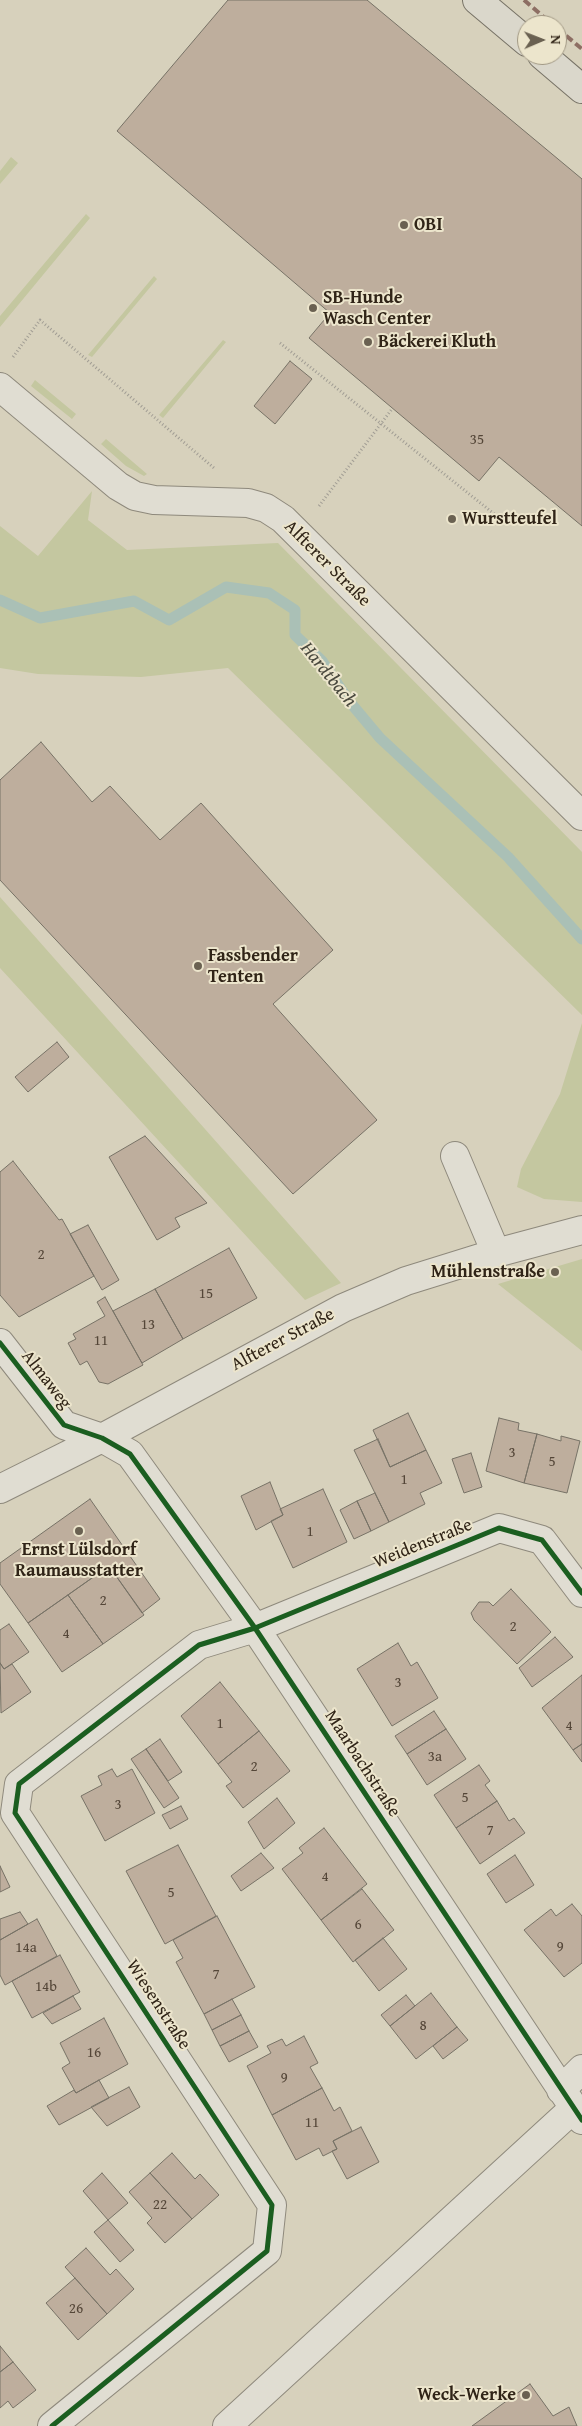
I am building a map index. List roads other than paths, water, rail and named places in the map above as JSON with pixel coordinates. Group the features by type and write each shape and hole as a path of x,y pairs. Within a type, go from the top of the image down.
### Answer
{"main road":[{"path":"478,0 517,33"},
{"path":"554,65 582,89"}],"street":[{"name":"Alfterer Straße","path":"0,387 118,486 135,496 154,500 248,502 274,513 294,528 582,816"},
{"path":"455,1156 496,1253"},
{"name":"Alfterer Straße","path":"0,1489 102,1438 343,1308 406,1281 496,1253 582,1230"},
{"name":"Almaweg","path":"0,1344 64,1425 102,1438"},
{"name":"Maarbachstraße","path":"102,1438 130,1454 255,1628 572,2106"},
{"name":"Weidenstraße","path":"255,1628 500,1528 542,1540 582,1593"},
{"name":"Wiesenstraße","path":"52,2426 267,2251 272,2204 15,1813 19,1784 199,1645 255,1628"},
{"path":"227,2426 572,2106 582,2070"}],"waterway":[{"name":"Hardtbach","path":"0,600 40,618 134,601 169,620 226,587 269,593 295,610 295,635 322,661 349,701 380,738 508,857 582,939"}],"place":[{"name":"OBI","path":"404,225"},
{"name":"SB-Hunde Wasch Center","path":"313,308"},
{"name":"Bäckerei Kluth","path":"368,342"},
{"name":"Wurstteufel","path":"452,519"},
{"name":"Fassbender Tenten","path":"198,966"},
{"name":"Mühlenstraße","path":"555,1272"},
{"name":"Ernst Lülsdorf Raumausstatter","path":"79,1531"},
{"name":"Weck-Werke","path":"526,2395"}]}
